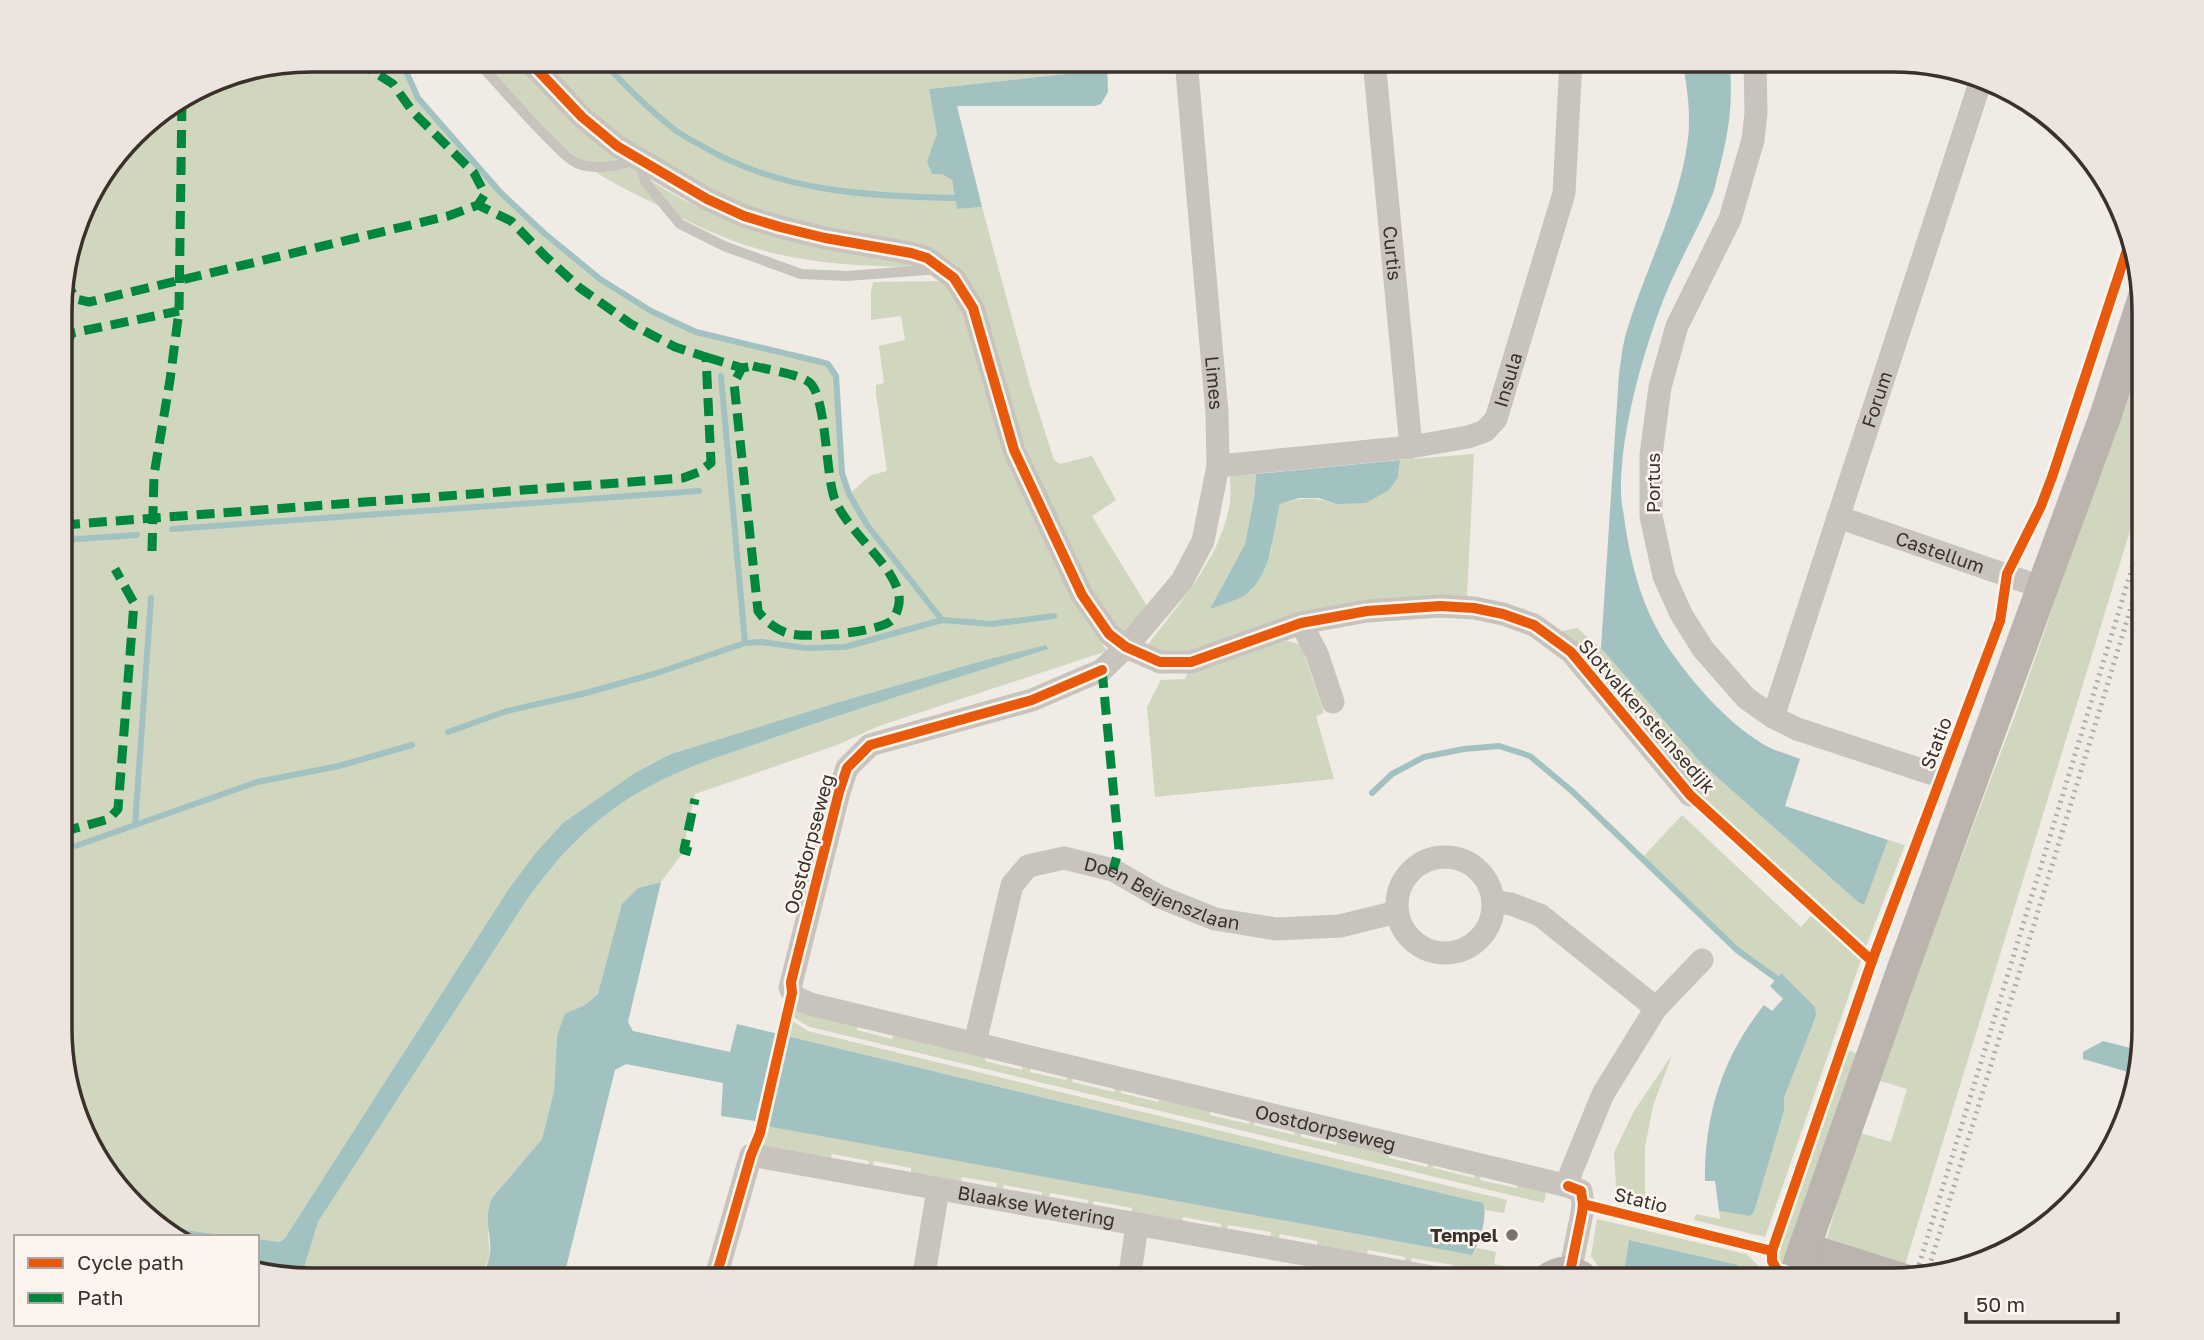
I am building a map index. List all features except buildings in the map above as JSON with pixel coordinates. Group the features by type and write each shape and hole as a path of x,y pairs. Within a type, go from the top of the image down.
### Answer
{"street":[{"name":"Slotvalkensteinsedijk","path":"539,72 582,117 617,146 707,199 744,216 803,233 927,258 954,278 973,308 1014,450 1082,595 1109,634 1126,648 1160,662 1191,662 1301,622 1367,611 1440,606 1474,608 1503,614 1534,625 1571,652 1690,795"},
{"name":"Limes","path":"1102,670 1126,648 1181,581 1203,541 1218,466 1217,412 1187,72"},
{"name":"Curtis","path":"1375,72 1411,447"},
{"name":"Insula","path":"1218,466 1411,447 1468,437 1485,431 1496,419 1564,193 1570,72"},
{"name":"Portus","path":"1755,72 1756,113 1753,140 1730,219 1677,326 1660,387 1651,455 1651,516 1664,576 1681,614 1703,649 1746,698 1773,718 1797,729 1930,773"},
{"name":"Forum","path":"1773,718 1978,88"},
{"path":"1797,1268 2041,587 2106,414 2132,334"},
{"name":"Castellum","path":"1838,517 2041,587"},
{"path":"1301,622 1317,654 1333,702"},
{"name":"Oostdorpseweg","path":"1102,670 1032,700 870,745 848,768 839,792 791,982 792,993 801,1001 810,1004 1568,1185"},
{"path":"1445,857 1472,865 1489,887 1493,901 1485,932 1465,949 1452,952 1440,953 1412,940 1402,926 1398,912 1399,891 1408,875 1431,859 1445,857"},
{"name":"Doen Beijenszlaan","path":"975,1043 1012,885 1028,866 1064,858 1113,870 1160,897 1215,919 1276,929 1340,926 1398,912"},
{"path":"1493,901 1511,904 1539,915 1656,1008"},
{"path":"1570,1268 1583,1204 1581,1191 1568,1185 1603,1094 1656,1008 1702,960"},
{"name":"Blaakse Wetering","path":"718,1268 751,1155 1137,1225 1329,1268"},
{"path":"925,1268 938,1190"},
{"path":"1131,1268 1137,1225"},
{"path":"1804,1248 1867,1268"}],"lane":[{"path":"487,72 532,124 567,156 580,164 622,165 638,159 646,183 680,224 724,246 801,274 847,276 943,269"}],"green space":[{"path":"295,72 406,72 418,98 501,193 600,279 651,311 696,332 828,364 836,376 842,473 849,494 871,475 887,471 876,393 876,385 884,383 879,346 905,340 901,316 871,320 873,282 943,281 964,313 1060,572 1085,620 1107,651 879,726 837,745 695,794 682,854 661,882 638,888 598,994 585,1005 565,1015 557,1035 554,1091 542,1139 492,1198 488,1233 490,1257 484,1268 304,1268 318,1222 526,901 561,857 586,831 615,808 647,787 682,771 841,715 1047,649 978,662 671,754 534,855 508,890 285,1238 280,1242 259,1239 259,1235 222,1235 181,1229 165,1219 121,1175 90,1121 74,1060 72,311 74,280 84,234 104,191 121,165 153,131 178,112 205,96 249,80"},
{"path":"493,72 527,72 604,146 654,182 708,212 740,224 911,264 911,267 855,265 780,255 748,246 696,225 602,176 553,138"},
{"path":"552,72 1067,72 929,89 938,135 927,161 952,180 957,209 982,207 1030,385 1054,460 1060,464 1092,456 1116,500 1092,516 1147,606 1126,634 1102,612 1044,492 1018,428 977,293 958,266 942,255 913,246 778,218 701,188 598,120"},
{"path":"2132,379 2132,524 1905,1265 1827,1238 1857,1132 1891,1142 1907,1089 1877,1080 2017,710"},
{"path":"1474,454 1467,598 1177,653 1159,653 1146,647 1197,580 1218,543 1230,503 1230,476 1256,474 1254,498 1245,544 1211,608 1250,592 1271,552 1280,504 1308,499 1336,504 1398,477 1400,460"},
{"path":"1577,628 1601,648 1700,762 1858,902 1864,905 1888,840 1905,845 1866,947 1863,948 1697,795 1558,632"},
{"path":"1282,639 1301,645 1324,713 1316,716 1334,779 1155,797 1147,707 1161,680 1185,679 1190,668"},
{"path":"1682,815 1801,927 1812,914 1861,960 1765,1237 1694,1220 1696,1214 1720,1219 1719,1211 1750,1216 1754,1212 1784,1111 1784,1098 1816,1016 1781,973 1776,978 1737,950 1642,858"},
{"path":"793,1008 858,1023 857,1030 892,1039 894,1031 987,1054 985,1061 1022,1070 1024,1062 1031,1064 1030,1072 1066,1080 1068,1073 1074,1074 1072,1082 1114,1092 1116,1084 1122,1086 1121,1093 1158,1102 1160,1095 1211,1107 1210,1115 1249,1124 1251,1117 1255,1118 1254,1125 1294,1135 1297,1128 1302,1129 1301,1137 1336,1145 1339,1138 1390,1150 1389,1158 1427,1167 1430,1160 1435,1161 1433,1168 1474,1178 1477,1171 1482,1172 1480,1180 1516,1188 1519,1181 1547,1188 1544,1203 810,1027 791,1016"},
{"path":"791,1020 808,1031 1507,1200 1504,1213 1485,1210 1482,1203 787,1036"},
{"path":"1847,1050 1861,1055 1781,1266 1776,1256 1777,1249"},
{"path":"1672,1055 1653,1106 1645,1147 1645,1209 1617,1203 1614,1153 1634,1111"},
{"path":"768,1126 1472,1255 1477,1248 1496,1252 1494,1264 1512,1268 1453,1268 1453,1265 1412,1258 1410,1265 1405,1264 1405,1257 1368,1250 1366,1257 1317,1248 1317,1241 1280,1234 1278,1241 1270,1240 1271,1232 1228,1225 1226,1232 1221,1231 1221,1224 1183,1217 1182,1224 1131,1215 1132,1208 1094,1201 1092,1208 1087,1207 1088,1200 1050,1193 1048,1200 1042,1199 1042,1192 1004,1185 1002,1192 996,1191 997,1183 962,1177 960,1185 911,1176 911,1168 874,1161 873,1169 868,1168 869,1161 832,1154 830,1161 763,1146"},
{"path":"1597,1219 1746,1254 1760,1268 1736,1268 1737,1265 1629,1240 1624,1268 1599,1268 1591,1256"}],"water":[{"path":"1107,72 1108,92 1101,104 957,106 982,207 957,209 952,180 942,174 932,174 927,161 937,134 929,89"},
{"path":"1684,72 1730,72 1730,115 1713,193 1666,293 1653,327 1633,398 1624,447 1621,492 1631,558 1654,623 1693,680 1741,729 1770,748 1800,759 1785,806 1888,840 1864,905 1700,762 1601,648 1619,374 1625,337 1669,215 1683,165 1688,139"},
{"path":"1400,460 1398,477 1389,490 1366,503 1336,504 1319,498 1299,498 1280,504 1271,550 1258,582 1242,597 1210,609 1245,544 1256,474"},
{"path":"1046,645 1048,649 700,763 648,787 600,819 561,857 526,901 318,1222 304,1268 259,1262 259,1239 280,1242 285,1238 508,890 534,855 563,823 635,773 671,754 978,662"},
{"path":"661,882 628,1022 633,1031 730,1052 737,1024 1483,1203 1484,1222 1478,1244 1472,1255 755,1124 755,1121 721,1116 723,1083 626,1064 615,1070 566,1268 486,1268 490,1254 488,1214 492,1198 542,1139 554,1091 557,1035 565,1014 585,1005 598,994 622,904 638,888"},
{"path":"1781,973 1815,1007 1816,1016 1784,1098 1784,1111 1754,1212 1750,1216 1719,1211 1715,1181 1705,1181 1712,1110 1727,1066 1750,1024 1764,1005 1772,1011 1783,999 1770,986"},
{"path":"2103,1041 2132,1048 2128,1072 2083,1059 2083,1052"},
{"path":"181,1229 222,1235 189,1235"},
{"path":"1629,1240 1738,1265 1737,1268 1624,1268"}],"waterway":[{"path":"406,72 418,98 501,193 600,279 651,311 696,332 828,364 836,376 842,473 849,494 867,525 942,620"},
{"path":"613,72 678,132 732,161 762,173 793,182 857,193 955,198"},
{"path":"721,376 745,643"},
{"path":"172,529 699,491"},
{"path":"72,539 137,535"},
{"path":"135,825 151,598"},
{"path":"448,732 507,711 654,674 745,643 761,642 806,648 845,647 942,620 992,624 1054,616"},
{"path":"72,847 257,782 339,766 412,745"},
{"path":"1372,793 1392,774 1424,757 1464,749 1499,746 1530,756 1573,792 1737,950 1776,978"}],"railway":[{"path":"1918,1267 2132,568"},
{"path":"1930,1265 2132,604"}],"marked path":[{"path":"73,294 76,299 89,302 448,216 478,205 485,194 474,173 413,112 393,84 374,72"},
{"path":"152,551 154,475 179,311 182,110"},
{"path":"72,524 683,478 699,472 711,463 706,357 675,347 631,324 580,288 511,221 478,205"},
{"path":"72,333 179,311"},
{"path":"706,357 742,368"},
{"path":"753,366 798,377 809,382 815,390 835,500 841,512 896,585 899,602 891,621 856,632 796,635 774,627 758,611 734,383 742,368 753,366"},
{"path":"72,829 109,819 118,809 134,603 115,569"},
{"path":"1102,670 1119,849 1113,870"},
{"path":"691,852 684,850 695,799"}],"cycle path":[{"path":"539,72 582,117 617,146 707,199 744,216 780,227 927,258 954,278 973,308 1014,450 1082,595 1109,634 1126,647 1160,662 1191,662 1301,623 1367,611 1440,606 1474,608 1503,614 1534,625 1571,652 1690,795 1872,961"},
{"name":"Statio","path":"1776,1268 1772,1261 1772,1251 1872,961 2000,621 2007,574 2041,506 2052,477 2125,255"},
{"path":"718,1268 751,1155 760,1133 792,993 791,982 847,768 870,745 1032,700 1102,670"},
{"path":"1568,1186 1581,1191 1583,1204 1571,1268"},
{"name":"Statio","path":"1583,1204 1772,1251"}],"place":[{"name":"Tempel","path":"1512,1235"}]}
